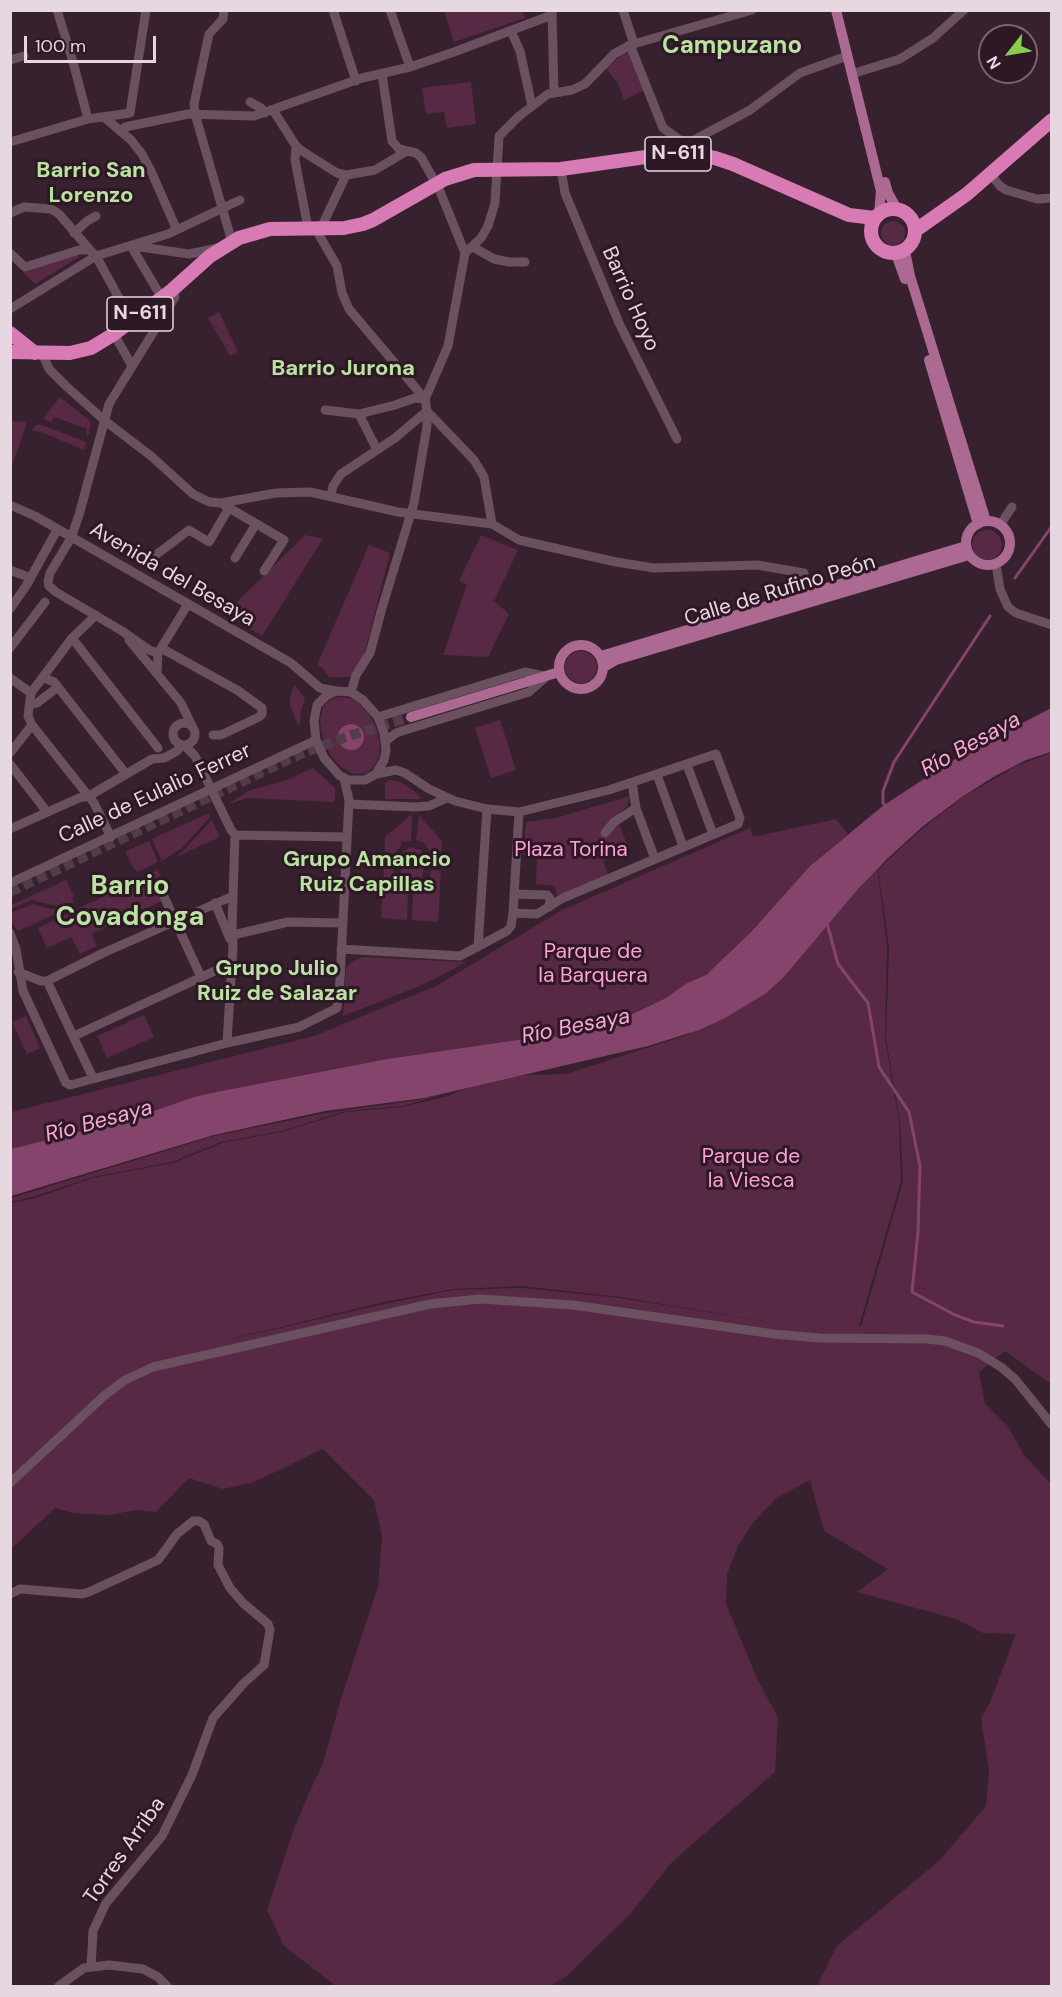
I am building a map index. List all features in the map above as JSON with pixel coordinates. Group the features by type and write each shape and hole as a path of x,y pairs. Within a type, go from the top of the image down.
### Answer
{"highway":[{"path":"914,224 941,211 967,194 1052,120"},
{"name":"N-611","path":"10,352 80,351 114,334 227,245 261,231 344,228 373,220 436,184 474,170 561,169 687,150 733,164 849,215 871,232 872,240 882,251 901,252"},
{"name":"N-611","path":"849,215 877,216 891,209 897,209"},
{"path":"897,209 914,224 914,242 901,252"},
{"path":"871,232 877,216"},
{"path":"10,333 39,353"}],"main road":[{"path":"836,10 881,191 877,216"},
{"path":"843,10 886,189 897,209"},
{"path":"901,252 982,523"},
{"path":"982,523 1000,525 1009,535 1010,548 1004,559 996,564 983,565 975,561 968,550 969,532 982,523"},
{"name":"Calle de Rufino Peón","path":"601,656 968,550"},
{"name":"Calle de Rufino Peón","path":"604,667 616,660 968,550"},
{"path":"580,644 590,646 601,656 604,667 602,676 596,683 584,689 575,688 567,684 560,672 560,658 570,647 580,644"},
{"path":"411,717 560,672"}],"street":[{"path":"57,10 88,119"},
{"path":"10,142 88,119 130,113 146,10"},
{"path":"149,243 189,254 227,245 223,208 195,109 209,34 223,19 224,10"},
{"path":"333,10 356,81"},
{"path":"390,10 410,67"},
{"path":"623,10 632,45 663,128 687,150 696,139 750,110 800,73 847,56"},
{"path":"858,72 900,59 933,38 964,10"},
{"path":"424,399 448,346 469,250 488,226 495,203 500,135 543,97 572,90 585,84 614,54 632,45 751,11"},
{"path":"120,130 195,109 246,117 269,112 356,81 410,67 511,31 552,13 554,93"},
{"path":"511,31 520,51 532,106"},
{"path":"10,60 24,56"},
{"path":"382,74 392,141 399,149 421,158 469,250 494,259 525,262"},
{"path":"250,102 269,112 296,146 327,168 346,175 375,170 407,151"},
{"path":"104,117 131,140 148,163 176,228"},
{"path":"296,146 295,160 315,228 337,266 342,293 349,309 424,399 427,411 424,444 411,514 381,608 373,646 357,675 351,692"},
{"name":"Barrio Hoyo","path":"561,169 565,193 620,323 645,378 677,439"},
{"path":"315,228 346,175"},
{"path":"991,175 1006,190 1037,199 1052,198"},
{"path":"10,253 25,267 80,250 93,253 149,243 176,228 240,200"},
{"path":"10,213 24,207 51,209 59,214 93,253 131,320"},
{"path":"74,233 96,216"},
{"path":"131,246 167,294 175,297 109,404 79,515 71,538 50,573 49,586 149,650 160,650 256,702 262,708 262,714 258,717 221,735 213,735"},
{"path":"10,309 93,253"},
{"path":"114,334 132,366"},
{"path":"39,353 60,381 200,499 225,506 284,540 264,571"},
{"path":"325,410 359,414 415,398 424,399"},
{"path":"331,495 340,474 404,432 427,411"},
{"path":"427,411 474,460 484,477 492,524"},
{"path":"359,414 377,450"},
{"path":"225,506 276,493 294,491 331,495 411,514 492,524 519,540 547,548 654,568 757,565 804,573"},
{"name":"Avenida del Besaya","path":"10,506 35,516 291,663 322,690 336,692"},
{"path":"145,563 189,530 209,542 225,506"},
{"path":"1000,525 1012,507"},
{"path":"235,558 256,524"},
{"path":"10,609 31,578 57,530"},
{"path":"996,564 1002,595 1008,607 1016,614 1052,625"},
{"path":"10,570 31,578"},
{"path":"10,648 45,602"},
{"path":"157,675 160,650 188,604"},
{"path":"96,615 72,638 31,693 28,716 32,725 89,796 111,837"},
{"path":"122,631 185,709 194,733 195,756"},
{"path":"72,638 159,748"},
{"path":"378,717 525,672 546,676"},
{"path":"386,741 396,733 529,692 546,676"},
{"path":"10,678 31,693"},
{"path":"44,678 54,681 126,774"},
{"path":"311,682 317,705 314,722 316,740 327,762 344,778 360,781 392,770 405,773 447,798 487,810 519,812 549,806 657,776 717,754 740,818 738,824 563,898 537,914 513,913"},
{"path":"29,705 37,704 58,687"},
{"path":"317,705 326,696 336,692 351,692 363,700 378,717 386,741 386,754 376,774"},
{"path":"176,698 181,711 175,731 176,741 195,756 235,835 233,947 227,1043"},
{"path":"152,759 159,748 184,724 194,733"},
{"path":"10,753 32,725"},
{"path":"10,829 79,798 89,796 152,759 164,758 183,745 190,744 194,733"},
{"name":"Calle de Eulalio Ferrer","path":"10,883 316,740"},
{"path":"386,754 405,773"},
{"path":"10,764 47,812"},
{"path":"687,765 713,834"},
{"path":"657,776 683,846"},
{"path":"10,933 16,949 18,972 23,991 66,1083 70,1085 227,1043 299,1027 337,1008 349,802 344,778"},
{"path":"349,802 360,781"},
{"path":"632,783 636,808 655,859"},
{"path":"349,802 415,807 429,806 447,798"},
{"path":"605,833 614,822 636,808"},
{"path":"478,947 487,810"},
{"path":"341,949 460,956 507,931 511,926 513,913 519,812"},
{"path":"235,835 346,837"},
{"path":"160,888 201,977"},
{"path":"514,894 547,895 550,898 549,907"},
{"path":"23,991 175,920 233,896"},
{"path":"215,903 233,947"},
{"path":"232,935 288,922 342,923"},
{"path":"74,1036 232,963"},
{"path":"18,972 44,981 74,1036 93,1078"},
{"path":"10,1483 105,1395 125,1380 153,1367 362,1318 460,1300 500,1299 573,1305 774,1334 819,1338 945,1341 978,1353 1001,1367 1015,1379 1052,1425"},
{"name":"Torres Arriba","path":"10,1594 20,1589 82,1594 89,1592 158,1560 183,1528 193,1521 199,1521 204,1524 211,1541 219,1548 218,1565 226,1582 243,1603 268,1624 270,1630 264,1665 243,1683 213,1718 189,1784 162,1836 106,1903 93,1931 92,1966"},
{"path":"59,1986 84,1968 109,1965 136,1967 158,1977 167,1986"}],"green space":[{"path":"444,11 522,11 525,18 454,42"},
{"path":"625,52 630,54 645,90 624,100 618,84 606,68"},
{"path":"471,82 476,124 447,128 444,112 426,114 422,88"},
{"path":"893,221 898,222 904,228 904,238 898,244 893,245 888,244 882,238 881,233 882,228 888,222"},
{"path":"77,254 79,257 35,284 23,272"},
{"path":"219,312 238,352 230,356 208,318"},
{"path":"60,397 89,420 91,424 88,436 86,435 87,429 54,417 51,422 43,419"},
{"path":"11,421 27,422 11,465"},
{"path":"39,424 86,442 84,450 32,430"},
{"path":"987,530 997,535 1002,545 997,555 987,560 977,555 972,545 977,535"},
{"path":"305,535 324,537 262,636 225,614"},
{"path":"481,535 518,550 494,601 509,614 488,657 443,655 467,585 459,581"},
{"path":"369,545 390,553 364,655 351,677 329,677 323,668 317,665"},
{"path":"581,651 592,656 597,667 592,678 581,683 570,678 565,667 570,656"},
{"path":"294,684 305,698 298,725 290,705"},
{"path":"338,697 350,698 359,703 376,727 380,744 379,757 374,767 367,773 354,774 341,767 331,756 323,739 320,720 323,707"},
{"path":"500,720 516,770 491,778 475,728"},
{"name":"Parque de la Viesca","path":"1051,753 1051,1384 1005,1351 979,1372 985,1404 1009,1428 1024,1455 1051,1484 1051,1986 817,1986 837,1946 940,1860 986,1806 989,1770 981,1718 991,1700 1016,1634 983,1633 956,1619 857,1592 888,1569 824,1531 810,1480 776,1498 752,1524 738,1546 727,1574 726,1604 756,1676 778,1718 775,1772 672,1862 630,1914 567,1976 550,1986 336,1986 284,1946 267,1910 292,1834 322,1766 341,1699 378,1587 382,1537 374,1500 323,1449 254,1482 223,1489 189,1478 156,1512 137,1510 108,1515 73,1513 55,1508 11,1549 11,1203 36,1198 92,1178 173,1163 222,1143 282,1132 346,1112 402,1107 448,1096 494,1076 566,1074 687,1035 725,1005 876,858 887,947 885,1039 899,1121 901,1181 859,1326 861,1327 903,1181 900,1121 886,1039 889,947 878,869 923,828 962,798 1016,766","holes":["522,1286 621,1297 787,1325 620,1298 522,1288 453,1290 206,1345 384,1302 453,1289"]},
{"path":"313,768 335,788 334,802 248,798 228,804 248,791 287,780"},
{"path":"390,780 401,782 421,799 385,799 385,783"},
{"name":"Plaza Torina","path":"630,796 627,806 616,816 629,850 603,861 608,874 557,896 555,886 536,884 537,855 524,854 526,822 556,818"},
{"path":"209,813 210,817 182,848 162,861 152,839"},
{"path":"412,814 411,841 401,842 402,844 395,853 394,863 384,863 385,837"},
{"path":"419,815 442,841 441,865 431,865 429,850 424,843 416,840"},
{"name":"Parque de la Barquera","path":"836,819 848,834 810,866 751,932 706,975 687,983 666,998 601,1029 387,1059 221,1091 194,1097 130,1119 11,1149 11,1112 314,1036 436,986 562,910 750,828 753,837"},
{"path":"212,820 220,837 174,858 182,852"},
{"path":"149,841 158,862 137,872 125,852"},
{"path":"410,847 421,850 425,856 422,880 414,887 407,886 400,878 402,853"},
{"path":"384,868 393,869 395,883 401,891 408,893 407,920 381,918"},
{"path":"158,870 163,881 152,878 147,882 146,889 150,895 161,896 164,900 93,933 97,946 80,954 71,937 47,948 38,928"},
{"path":"431,870 441,871 438,922 412,920 413,894 421,892 428,886"},
{"path":"66,880 74,902 57,906 31,900 11,909 11,905"},
{"path":"33,904 50,909 66,909 18,931 11,921 11,913"},
{"path":"363,957 466,962 420,986 343,1016 346,968 353,961"},
{"path":"144,1015 154,1037 107,1058 97,1036"},
{"path":"26,1016 40,1048 27,1054 12,1022"},
{"path":"454,1091 402,1106 345,1111 282,1131 221,1142 172,1162 92,1177 11,1202 11,1198 214,1136 325,1113 418,1100"}],"shaded area":[{"path":"1051,708 1051,752 1026,760 995,776 922,827 858,889 783,978 765,994 725,1018 699,1030 648,1046 424,1098 325,1111 214,1135 11,1196 11,1149 130,1119 194,1097 387,1059 601,1029 666,998 687,983 706,975 751,932 810,866 884,805 958,757"},
{"path":"351,724 360,728 364,737 360,746 351,750 342,746 338,737 342,728"}],"waterway":[{"path":"1015,578 1052,526"},
{"path":"886,807 883,803 883,791 894,762 990,616"},
{"path":"827,923 838,964 868,1003 879,1067 909,1112 920,1166 918,1232 912,1292 955,1315 974,1322 1003,1326"}],"tunnel":[{"path":"10,892 300,754 411,717"}],"district":[{"name":"Campuzano","path":"732,47"},
{"name":"Barrio San Lorenzo","path":"91,184"},
{"name":"Barrio Jurona","path":"343,369"},
{"name":"Grupo Amancio Ruiz Capillas","path":"367,872"},
{"name":"Barrio Covadonga","path":"130,902"},
{"name":"Grupo Julio Ruiz de Salazar","path":"277,982"}],"water label":[{"name":"Río Besaya","path":"971,745"},
{"name":"Río Besaya","path":"576,1027"},
{"name":"Río Besaya","path":"99,1122"}]}
